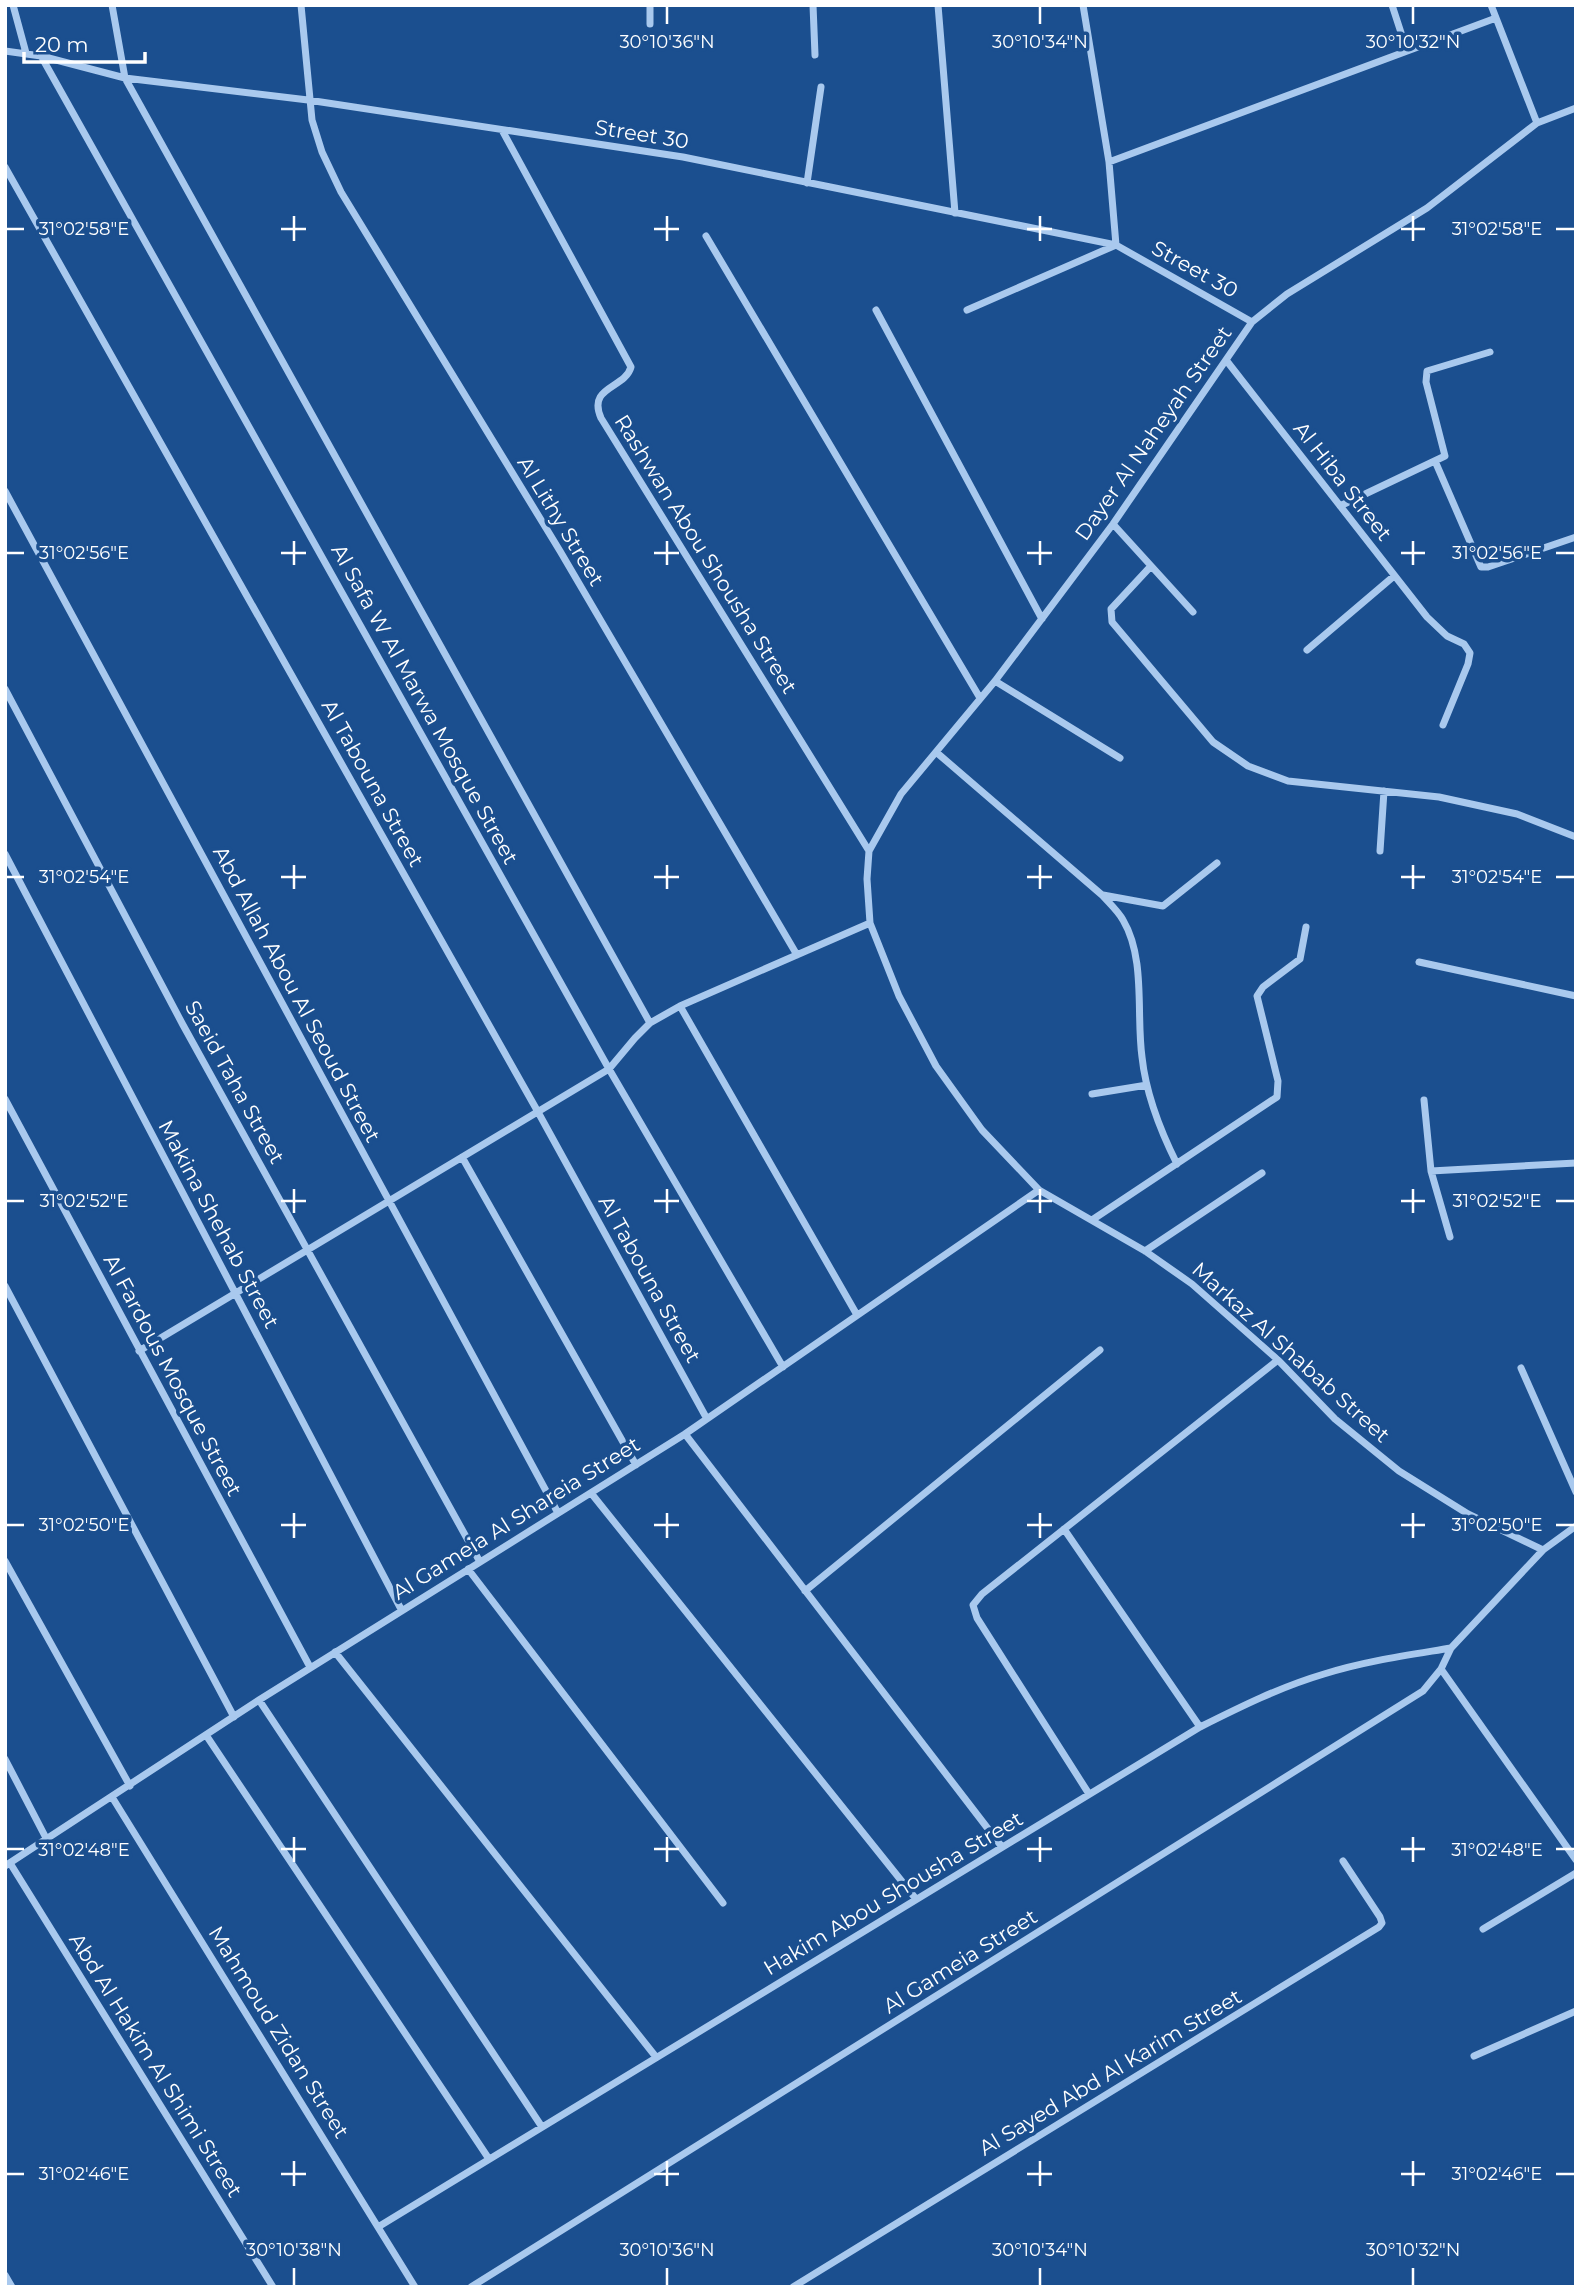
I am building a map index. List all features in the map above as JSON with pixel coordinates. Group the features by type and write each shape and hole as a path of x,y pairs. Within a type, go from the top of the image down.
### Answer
{"street":[{"path":"13,5 26,53"},
{"path":"112,5 125,78 650,1023"},
{"name":"Al Lithy Street","path":"301,5 312,120 322,152 341,192 560,551 797,955"},
{"path":"649,5 650,24"},
{"path":"813,5 815,55"},
{"path":"938,5 954,213"},
{"path":"967,310 1116,245 1109,162 1083,5"},
{"path":"1392,5 1407,51"},
{"path":"1491,5 1537,123"},
{"path":"1109,162 1496,18"},
{"name":"Street 30","path":"5,51 41,56 125,78 309,100 682,157 1116,245 1252,322"},
{"name":"Al Safa W Al Marwa Mosque Street","path":"41,56 609,1069 783,1367"},
{"path":"807,183 821,87"},
{"name":"Dayer Al Naheyah Street","path":"870,923 867,880 869,852 901,794 995,681 1113,524 1252,322 1287,294 1427,208 1537,123 1576,108"},
{"name":"Rashwan Abou Shousha Street","path":"502,130 631,367 625,377 598,399 597,409 601,418 869,852"},
{"name":"Al Tabouna Street","path":"5,167 538,1112 707,1419"},
{"path":"706,236 980,698"},
{"path":"876,310 1042,619"},
{"path":"1340,506 1445,456 1426,382 1427,371 1490,352"},
{"name":"Al Hiba Street","path":"1226,360 1427,618 1447,636 1464,644 1470,653 1443,725"},
{"path":"1435,461 1481,567 1488,567 1576,537"},
{"name":"Abd Allah Abou Al Seoud Street","path":"5,491 558,1513"},
{"path":"1113,524 1193,612"},
{"path":"1151,566 1111,609 1112,622 1213,742 1248,766 1288,781 1439,797 1517,814 1576,837"},
{"path":"1307,650 1394,576"},
{"path":"995,681 1120,758"},
{"name":"Saeid Taha Street","path":"5,689 183,1025 480,1562"},
{"path":"936,752 1102,895 1123,919 1139,980 1139,1020 1147,1085 1163,1135 1177,1164"},
{"path":"1380,851 1384,791"},
{"name":"Makina Shehab Street","path":"5,854 402,1611"},
{"path":"1102,895 1163,906 1217,863"},
{"path":"139,1351 609,1069 650,1023 680,1006 870,923"},
{"name":"Markaz Al Shabab Street","path":"870,923 900,996 936,1066 982,1130 1039,1190 1145,1251 1192,1284 1278,1360 1335,1419 1399,1471 1468,1514 1543,1550"},
{"path":"1092,1220 1277,1097 1278,1081 1257,996 1264,987 1300,959 1306,927"},
{"path":"1419,962 1576,996"},
{"path":"680,1006 857,1315"},
{"path":"1091,1094 1147,1085"},
{"name":"Al Fardous Mosque Street","path":"5,1099 310,1667"},
{"path":"1424,1100 1431,1171 1450,1237"},
{"path":"462,1157 636,1465"},
{"path":"1431,1171 1576,1163"},
{"path":"1145,1251 1262,1173"},
{"name":"Al Gameia Al Shareia Street","path":"8,1864 310,1667 685,1434 1039,1190"},
{"path":"5,1286 234,1717"},
{"path":"805,1591 1100,1350"},
{"path":"1090,1794 977,1618 973,1605 982,1594 1278,1360"},
{"path":"1521,1368 1576,1492"},
{"path":"685,1434 1002,1847"},
{"path":"591,1493 916,1899"},
{"name":"Al Gameia Street","path":"471,2287 1423,1691 1441,1669 1451,1648 1543,1550 1576,1526"},
{"path":"1064,1529 1200,1727"},
{"path":"5,1561 130,1786"},
{"path":"468,1569 723,1903"},
{"name":"Hakim Abou Shousha Street","path":"378,2227 1200,1727 1266,1694 1325,1673 1451,1648"},
{"path":"335,1652 656,2057"},
{"path":"1441,1669 1576,1860"},
{"path":"259,1700 542,2127"},
{"path":"206,1735 489,2159"},
{"path":"5,1759 46,1838"},
{"name":"Mahmoud Zidan Street","path":"112,1797 415,2287"},
{"name":"Al Sayed Abd Al Karim Street","path":"793,2287 1379,1927 1382,1923 1380,1917 1343,1861"},
{"name":"Abd Al Hakim Al Shimi Street","path":"8,1864 273,2287"},
{"path":"1483,1929 1576,1873"},
{"path":"1474,2056 1576,2011"},
{"path":"5,2275 12,2287"}]}
